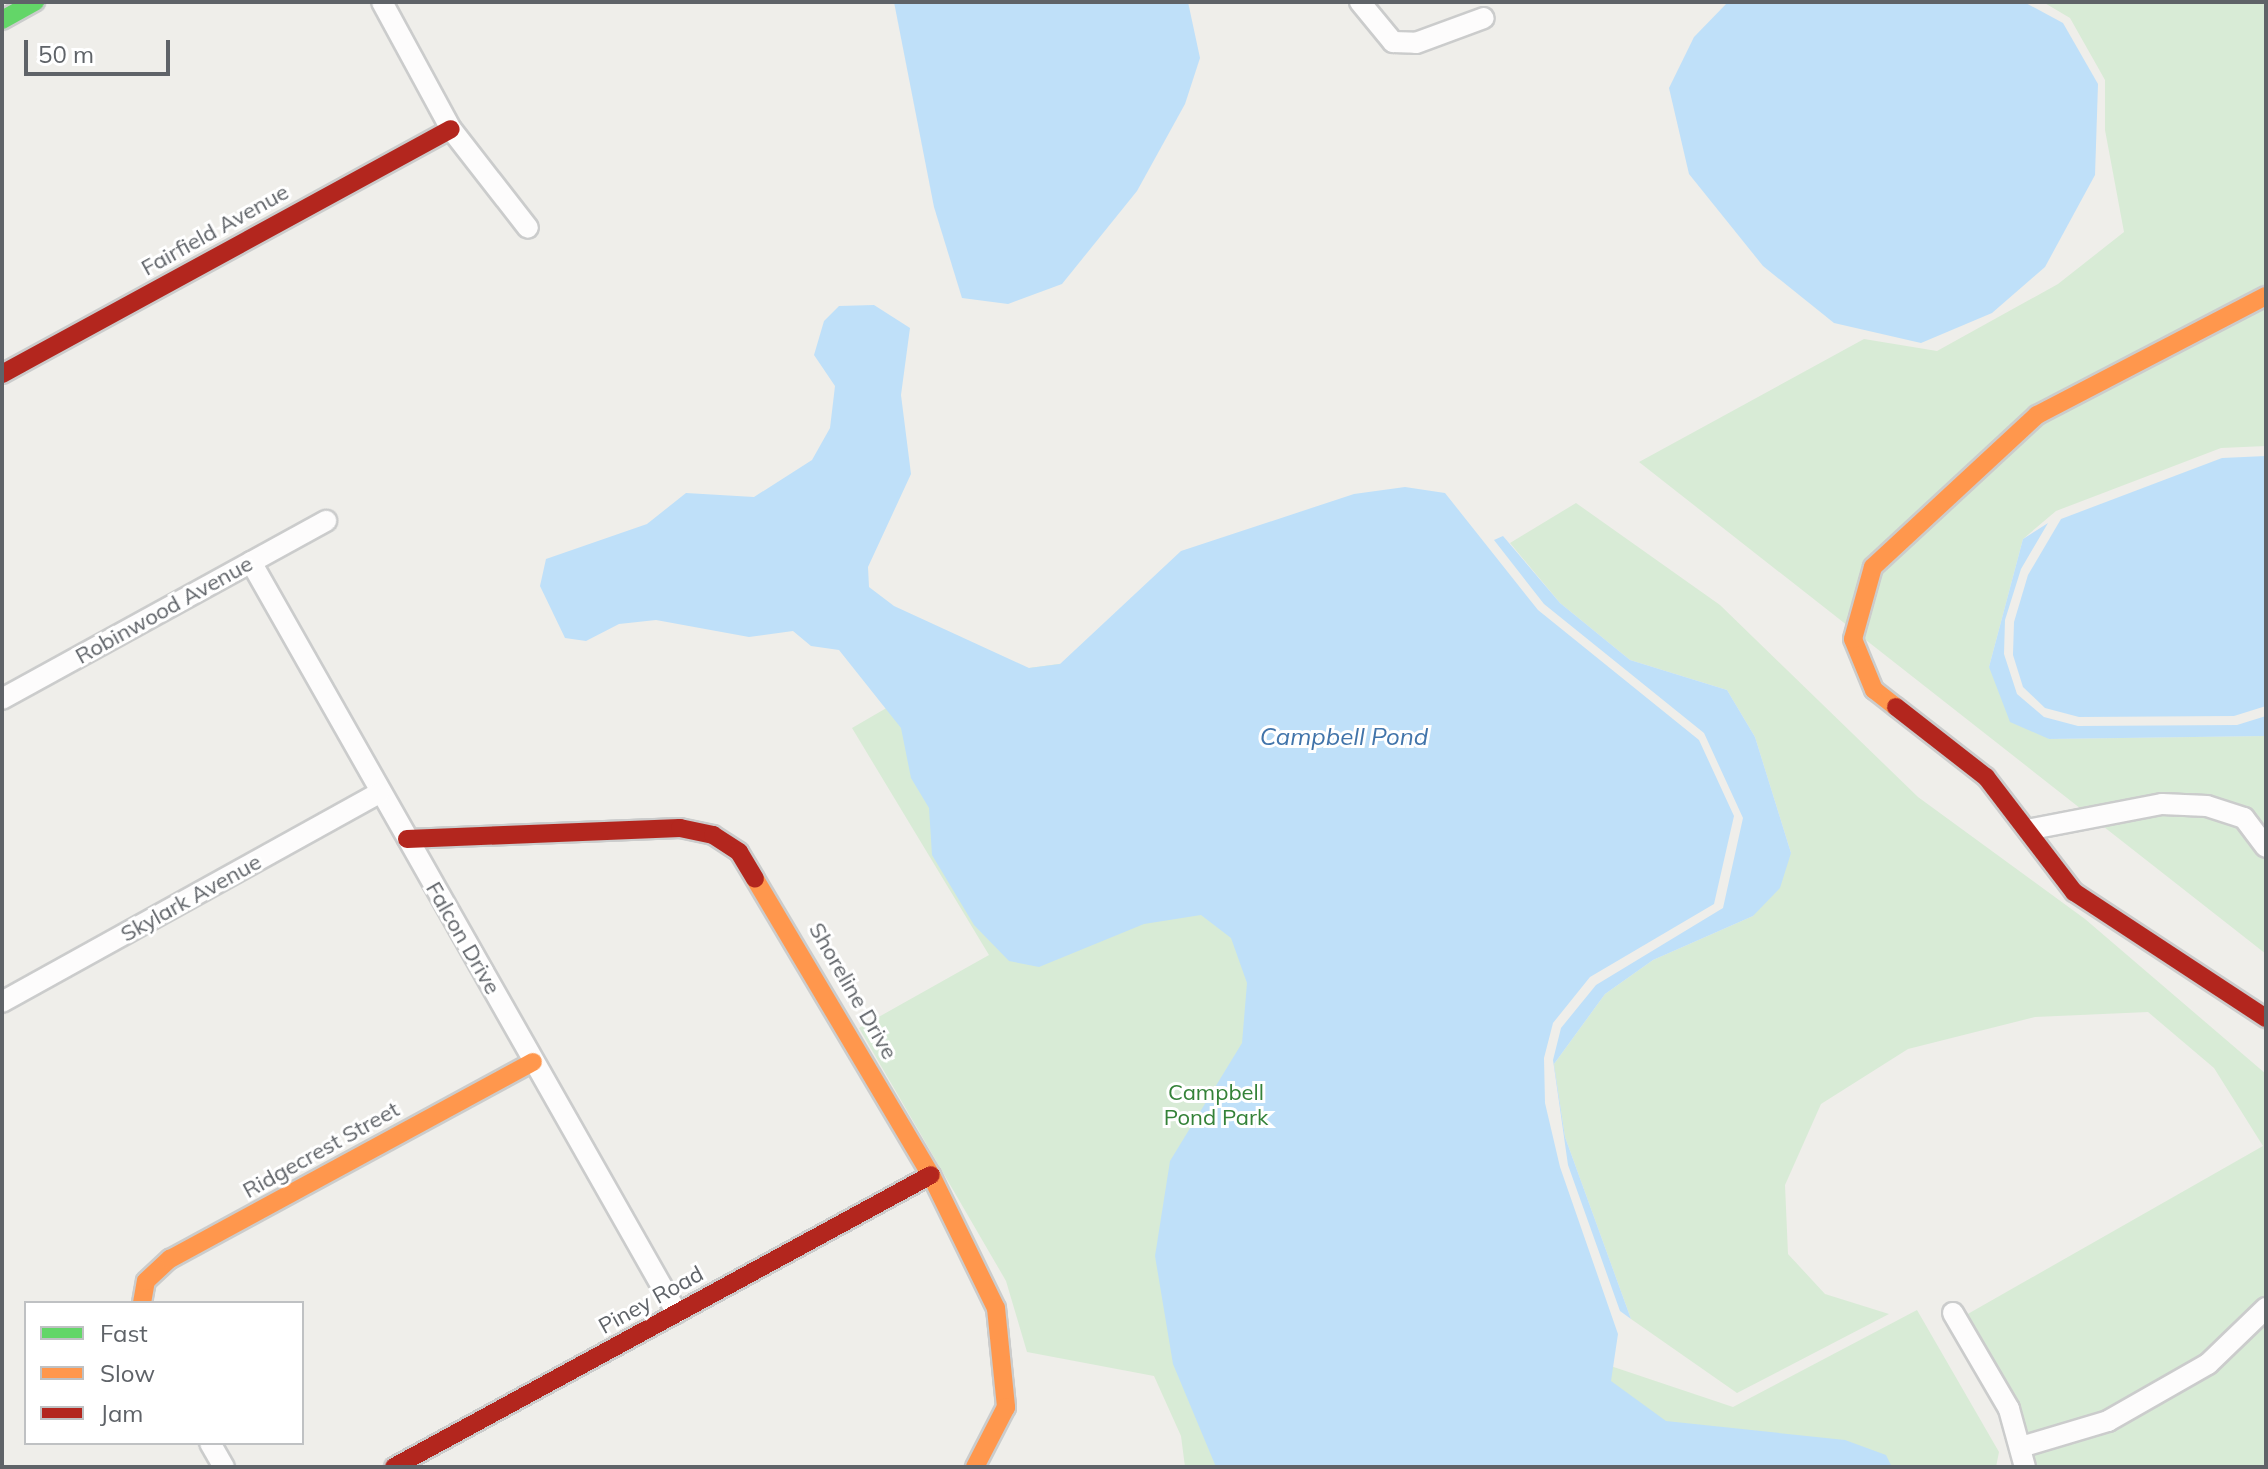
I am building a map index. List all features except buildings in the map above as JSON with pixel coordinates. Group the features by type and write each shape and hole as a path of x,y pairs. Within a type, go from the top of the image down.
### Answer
{"street":[{"path":"2,20 35,2"},
{"path":"382,2 451,129 528,228"},
{"path":"1360,2 1393,42 1416,43 1484,18"},
{"name":"Fairfield Avenue","path":"2,374 451,129"},
{"path":"2266,296 2037,415 1873,567 1863,589 1853,639 1874,690 1986,777 2032,829 2074,892 2266,1018"},
{"name":"Robinwood Avenue","path":"2,699 326,521"},
{"name":"Falcon Drive","path":"251,562 379,793 677,1313"},
{"name":"Skylark Avenue","path":"2,1002 379,793"},
{"path":"2032,829 2162,804 2207,806 2244,818 2266,847"},
{"name":"Shoreline Drive","path":"407,839 680,828 713,835 739,852 931,1175 1004,1332 1006,1407 975,1467"},
{"name":"Ridgecrest Street","path":"142,1297 170,1259 533,1062"},
{"name":"Piney Road","path":"394,1467 931,1175"},
{"path":"1953,1313 1998,1384 2023,1457 2121,1414 2208,1364 2266,1308"},
{"path":"211,1445 224,1467"}],"green space":[{"path":"2043,2 2266,2 2266,446 2221,448 2056,511 2023,539 1989,667 2049,739 2266,736 2266,954 1639,462 1864,339 1937,351 2058,284 2124,232 2105,130 2105,80 2070,18"},
{"path":"1576,503 1720,605 1918,797 2085,919 2266,1074 2266,1467 2035,1467 2019,1406 1966,1315 2263,1146 2214,1068 2148,1012 2035,1017 1908,1049 1821,1104 1785,1185 1788,1254 1825,1294 1889,1314 1737,1393 1631,1319 1565,1137 1554,1064 1605,994 1653,960 1753,916 1791,853 1755,737 1727,690 1630,660 1560,603 1510,543"},
{"name":"Campbell Pond","path":"1489,606 1484,1070 1545,1344 1733,1407 1917,1310 1999,1452 1996,1467 1185,1467 1181,1436 1154,1376 1027,1352 1006,1281 859,1028 989,955 852,728 933,681"}],"water":[{"path":"894,2 1188,2 1200,58 1185,104 1137,191 1062,284 1008,304 962,298 934,207"},
{"path":"1728,2 2024,2 2063,23 2098,84 2095,175 2045,267 1992,313 1921,343 1834,323 1763,266 1689,174 1669,88 1694,37"},
{"name":"Campbell Pond","path":"874,305 910,328 901,395 911,474 868,567 869,587 894,606 1029,668 1060,664 1181,551 1354,494 1405,487 1445,493 1538,610 1699,740 1734,816 1714,904 1590,977 1553,1023 1544,1058 1545,1103 1560,1167 1618,1334 1611,1381 1666,1421 1845,1440 1886,1455 1892,1467 1216,1467 1173,1364 1155,1256 1170,1161 1242,1043 1247,983 1231,938 1201,915 1144,924 1039,967 1009,961 974,925 932,855 929,808 911,778 901,728 839,650 811,646 793,631 749,637 656,620 619,624 586,641 565,638 540,586 546,559 647,524 686,493 754,497 812,460 830,428 835,386 814,355 824,321 839,306"},
{"path":"2266,456 2266,706 2234,716 2079,717 2045,708 2023,687 2013,655 2014,622 2028,575 2061,519 2222,458"},
{"path":"2048,523 2021,569 2005,620 2004,654 2017,694 2044,717 2078,726 2237,725 2266,716 2266,736 2049,739 2010,722 1989,667 2023,539"},
{"path":"1503,536 1560,603 1630,660 1727,690 1755,737 1791,853 1780,888 1753,916 1653,960 1605,994 1554,1064 1565,1137 1631,1319 1620,1311 1568,1165 1553,1060 1561,1028 1596,985 1723,908 1743,818 1704,733 1544,604 1494,540"}],"traffic: fast":[{"path":"2,20 35,2"}],"traffic: slow":[{"path":"1896,707 1874,690 1853,639 1873,567 2037,415 2266,296"},
{"path":"755,879 931,1175 996,1308 1006,1407 975,1467"},
{"path":"142,1301 146,1281 170,1259 533,1062"}],"traffic: jam":[{"path":"2,374 451,129"},
{"path":"1896,707 1986,777 2074,892 2266,1018"},
{"path":"407,839 680,828 713,835 739,852 755,879"},
{"path":"394,1467 931,1175"}],"park label":[{"name":"Campbell Pond Park","path":"1216,1104"}]}
